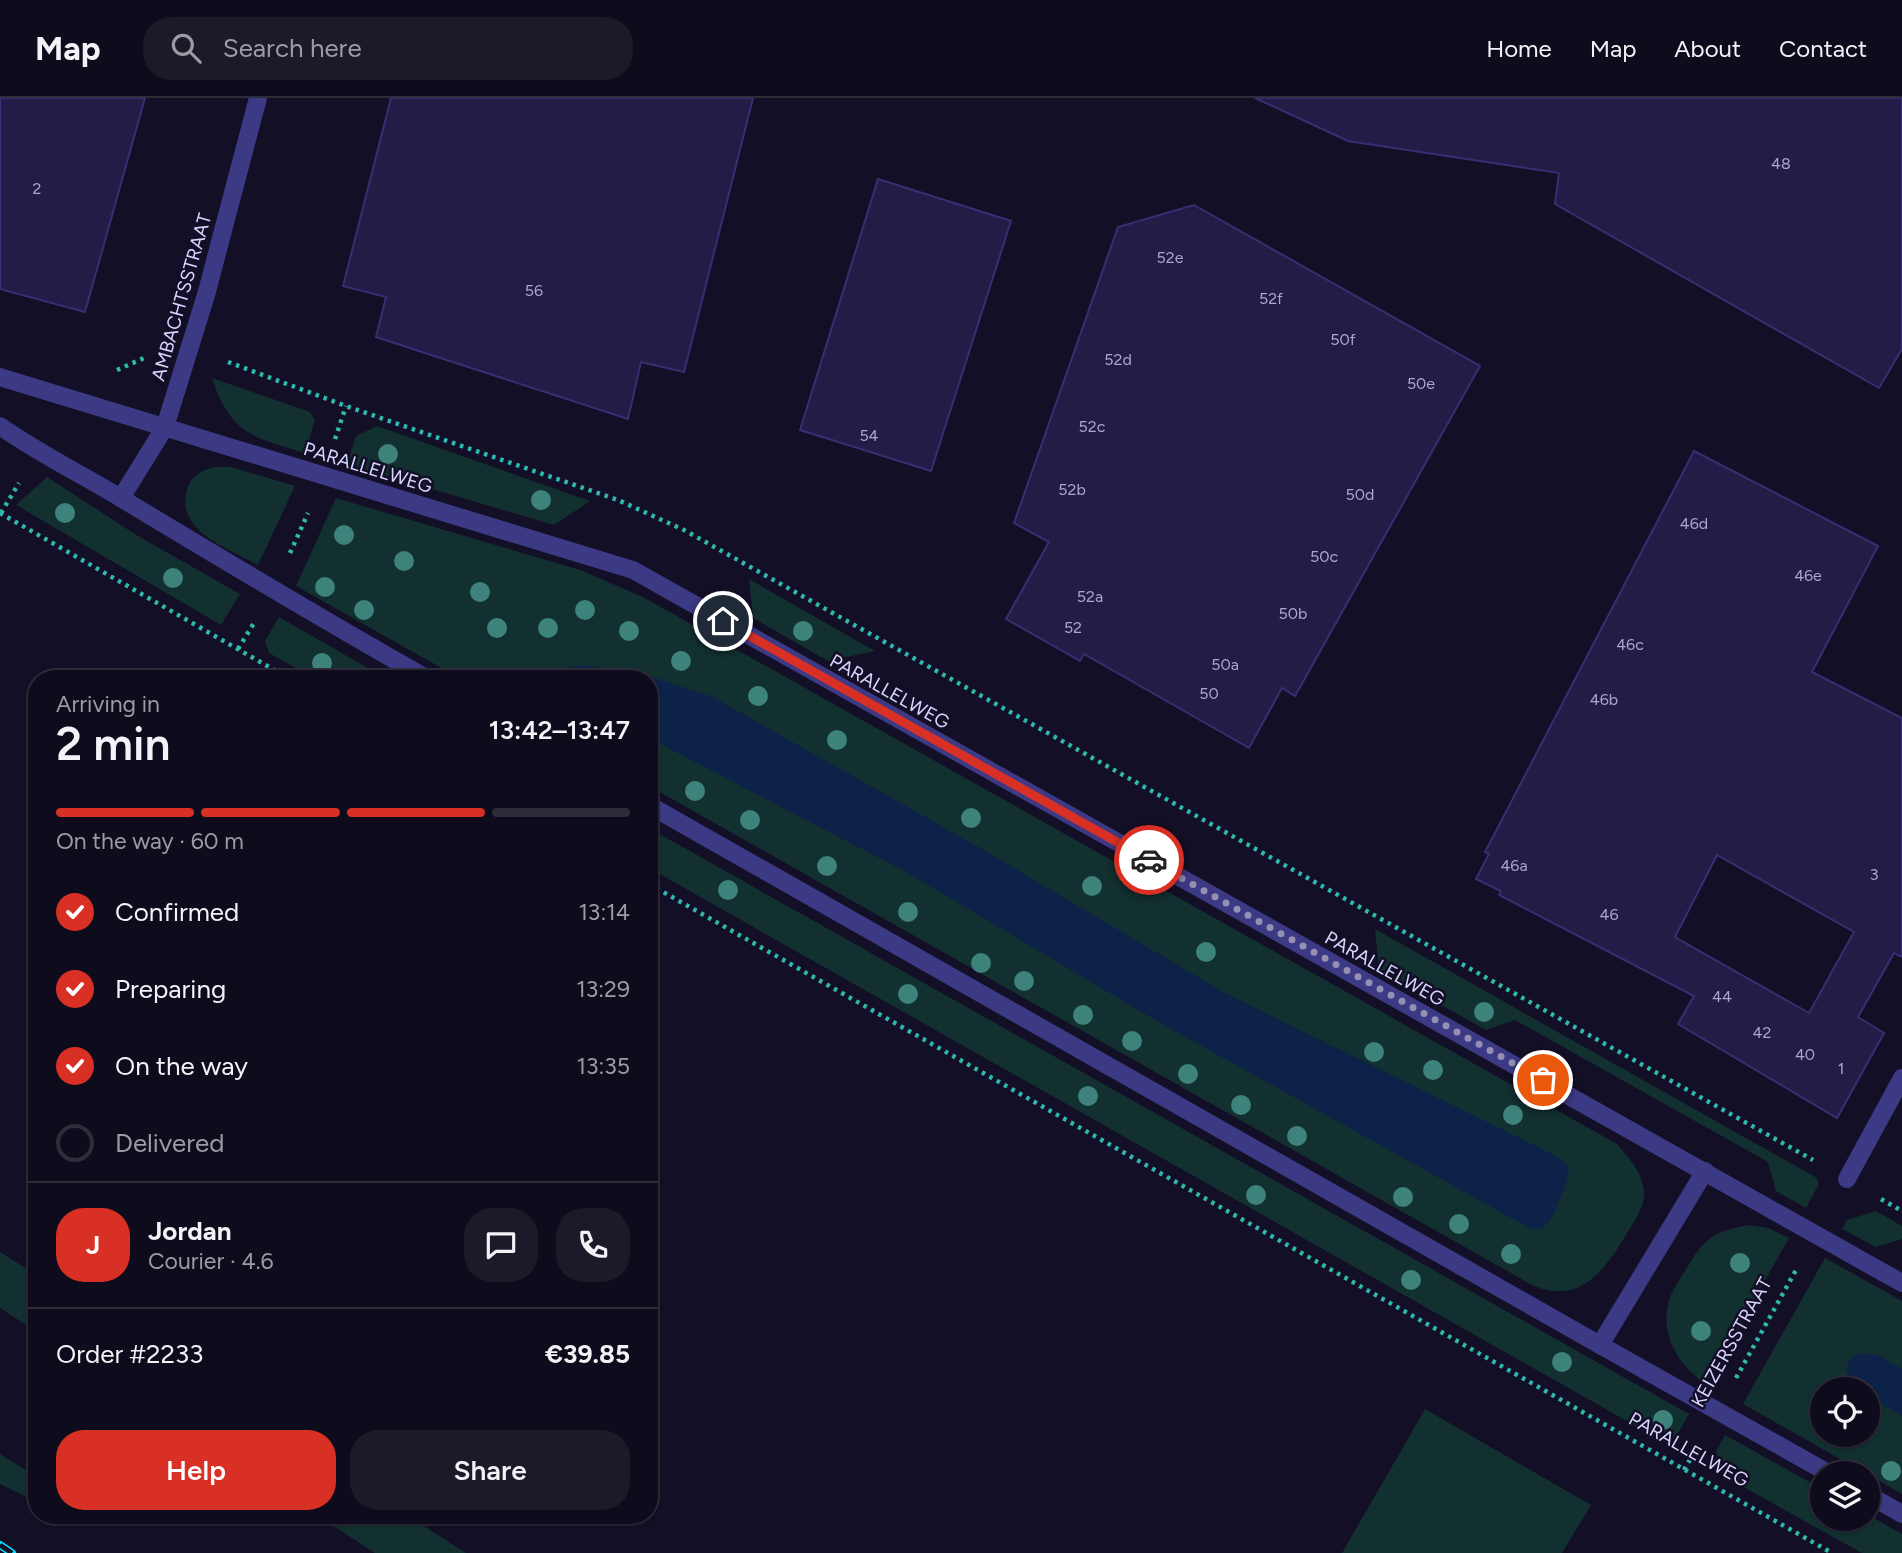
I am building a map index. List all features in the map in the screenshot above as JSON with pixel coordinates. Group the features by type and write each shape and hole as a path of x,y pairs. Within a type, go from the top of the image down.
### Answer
{"street":[{"name":"AMBACHTSSTRAAT","path":"121,498 165,427 206,295 258,98"},
{"name":"PARALLELWEG","path":"0,377 633,570 1902,1283"},
{"path":"0,426 37,452 121,498 272,591 412,670"},
{"path":"658,810 1810,1463"},
{"path":"1846,1179 1902,1078"},
{"path":"1600,1345 1705,1171"},
{"path":"1880,1501 1902,1514"}],"path":[{"path":"238,649 272,591 300,532 346,406"},
{"path":"0,513 274,670"},
{"name":"PARALLELWEG","path":"658,889 1832,1553"},
{"name":"KEIZERSSTRAAT","path":"1684,1470 1816,1235"}],"green space":[{"path":"212,378 310,412 315,420 305,453 271,443 246,431 227,411"},
{"path":"377,426 590,501 554,525 347,464 356,436"},
{"path":"215,467 231,467 295,486 258,565 207,537 189,517 185,504 189,484 198,474"},
{"path":"47,477 138,536 240,594 221,625 16,505"},
{"path":"336,498 580,570 643,597 1617,1144 1642,1181 1642,1206 1609,1261 1588,1281 1577,1288 1563,1291 1532,1285 658,791 658,670 445,670 296,586"},
{"path":"749,579 875,651 828,661 753,618"},
{"path":"279,617 371,670 299,670 269,653 265,641"},
{"path":"658,833 1689,1414 1671,1446 658,873"},
{"path":"1375,929 1817,1178 1819,1184 1806,1208 1776,1191 1768,1162 1515,1020 1486,1030 1379,971"},
{"path":"1876,1211 1902,1226 1902,1239 1876,1247 1842,1229 1847,1220"},
{"path":"1748,1225 1768,1228 1789,1238 1706,1384 1686,1367 1672,1346 1666,1321 1667,1308 1675,1286 1703,1244 1720,1233"},
{"path":"0,1252 28,1269 28,1326 0,1308"},
{"path":"1825,1258 1902,1301 1902,1494 1880,1482 1880,1461 1844,1461 1819,1447 1880,1447 1880,1377 1810,1377 1810,1442 1743,1404"},
{"path":"1425,1409 1591,1505 1562,1553 1342,1553"},
{"path":"1725,1435 1810,1482 1810,1524 1722,1475 1716,1451"},
{"path":"0,1454 28,1471 28,1498 0,1484"},
{"path":"1880,1521 1902,1534 1902,1553 1862,1553 1823,1531 1880,1531"},
{"path":"330,1524 421,1524 466,1553 375,1553"}],"water":[{"path":"582,665 610,670 566,670"},
{"path":"658,679 713,697 982,849 1225,993 1554,1155 1569,1169 1561,1198 1547,1224 1531,1229 1157,1021 904,871 658,743"},
{"path":"1862,1353 1880,1356 1902,1369 1902,1416 1880,1403 1880,1377 1848,1377 1846,1369 1851,1357"}],"building":[{"path":"0,98 145,98 85,312 0,289"},
{"path":"391,98 753,98 684,372 641,362 628,419 376,337 386,297 343,286"},
{"path":"1255,98 1902,98 1902,349 1879,388 1555,204 1559,173 1348,141"},
{"path":"878,179 1011,221 931,471 800,430"},
{"path":"1194,205 1480,366 1295,696 1282,688 1249,748 1084,654 1080,661 1006,619 1049,542 1014,523 1118,227"},
{"path":"1694,451 1878,546 1812,672 1902,718 1902,957 1894,953 1858,1017 1884,1033 1837,1118 1678,1024 1694,996 1499,895 1501,891 1476,879 1489,854 1485,852","holes":["1717,855 1854,932 1809,1013 1675,937"]}],"railway":[{"path":"0,1545 12,1553"}],"way so far":[{"path":"1149,860 1543,1080"}],"route":[{"path":"723,621 1149,860"}]}
